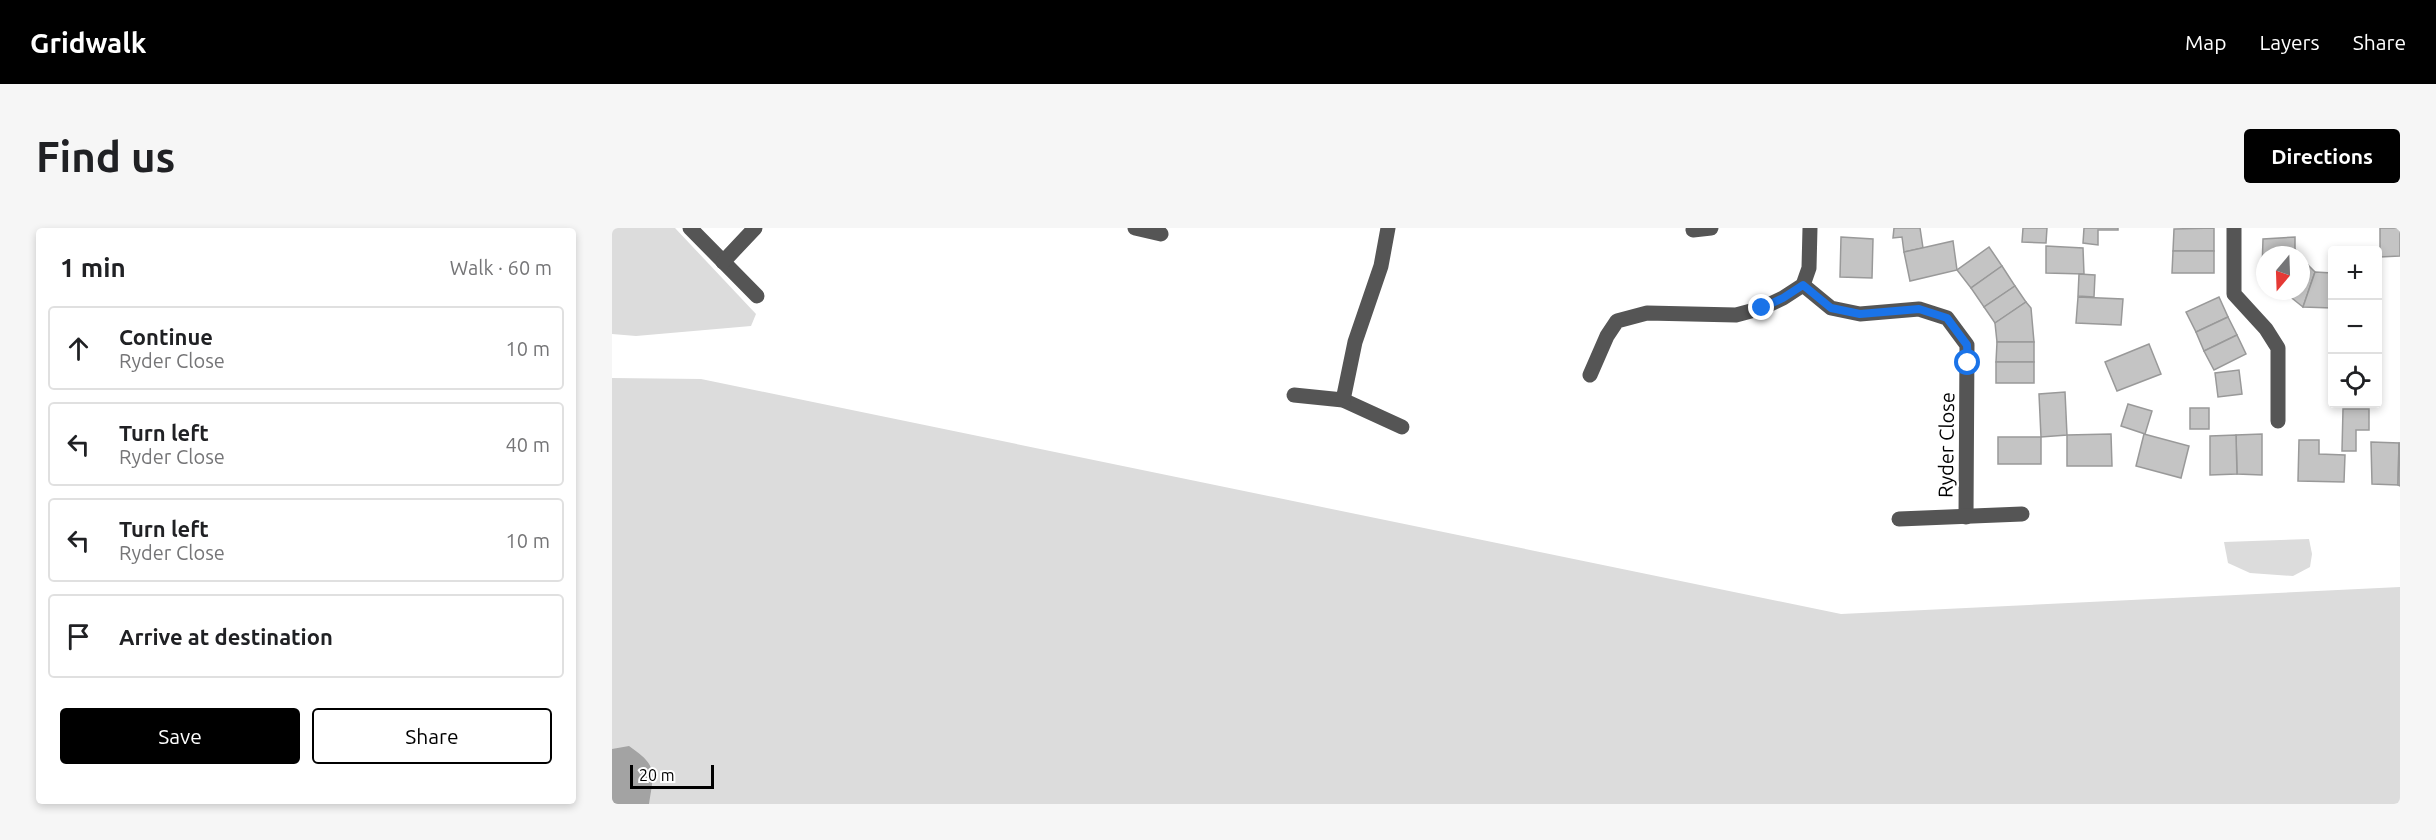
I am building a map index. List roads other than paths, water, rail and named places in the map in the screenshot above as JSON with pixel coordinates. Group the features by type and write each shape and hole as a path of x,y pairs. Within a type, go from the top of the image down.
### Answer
{"street":[{"path":"690,228 757,296"},
{"path":"723,262 755,228"},
{"path":"1135,228 1161,234"},
{"path":"1343,400 1355,342 1381,266 1388,228"},
{"path":"1693,230 1711,228"},
{"path":"1590,375 1607,336 1617,321 1647,313 1736,315 1762,308 1803,285 1809,268 1810,228"},
{"path":"2234,228 2234,294 2266,329 2278,348 2278,421"},
{"name":"Ryder Close","path":"1803,285 1831,308 1860,314 1919,309 1947,318 1967,345 1966,517"},
{"path":"1294,395 1343,400 1402,427"},
{"name":"Ryder Close","path":"1899,519 2022,514"}]}
